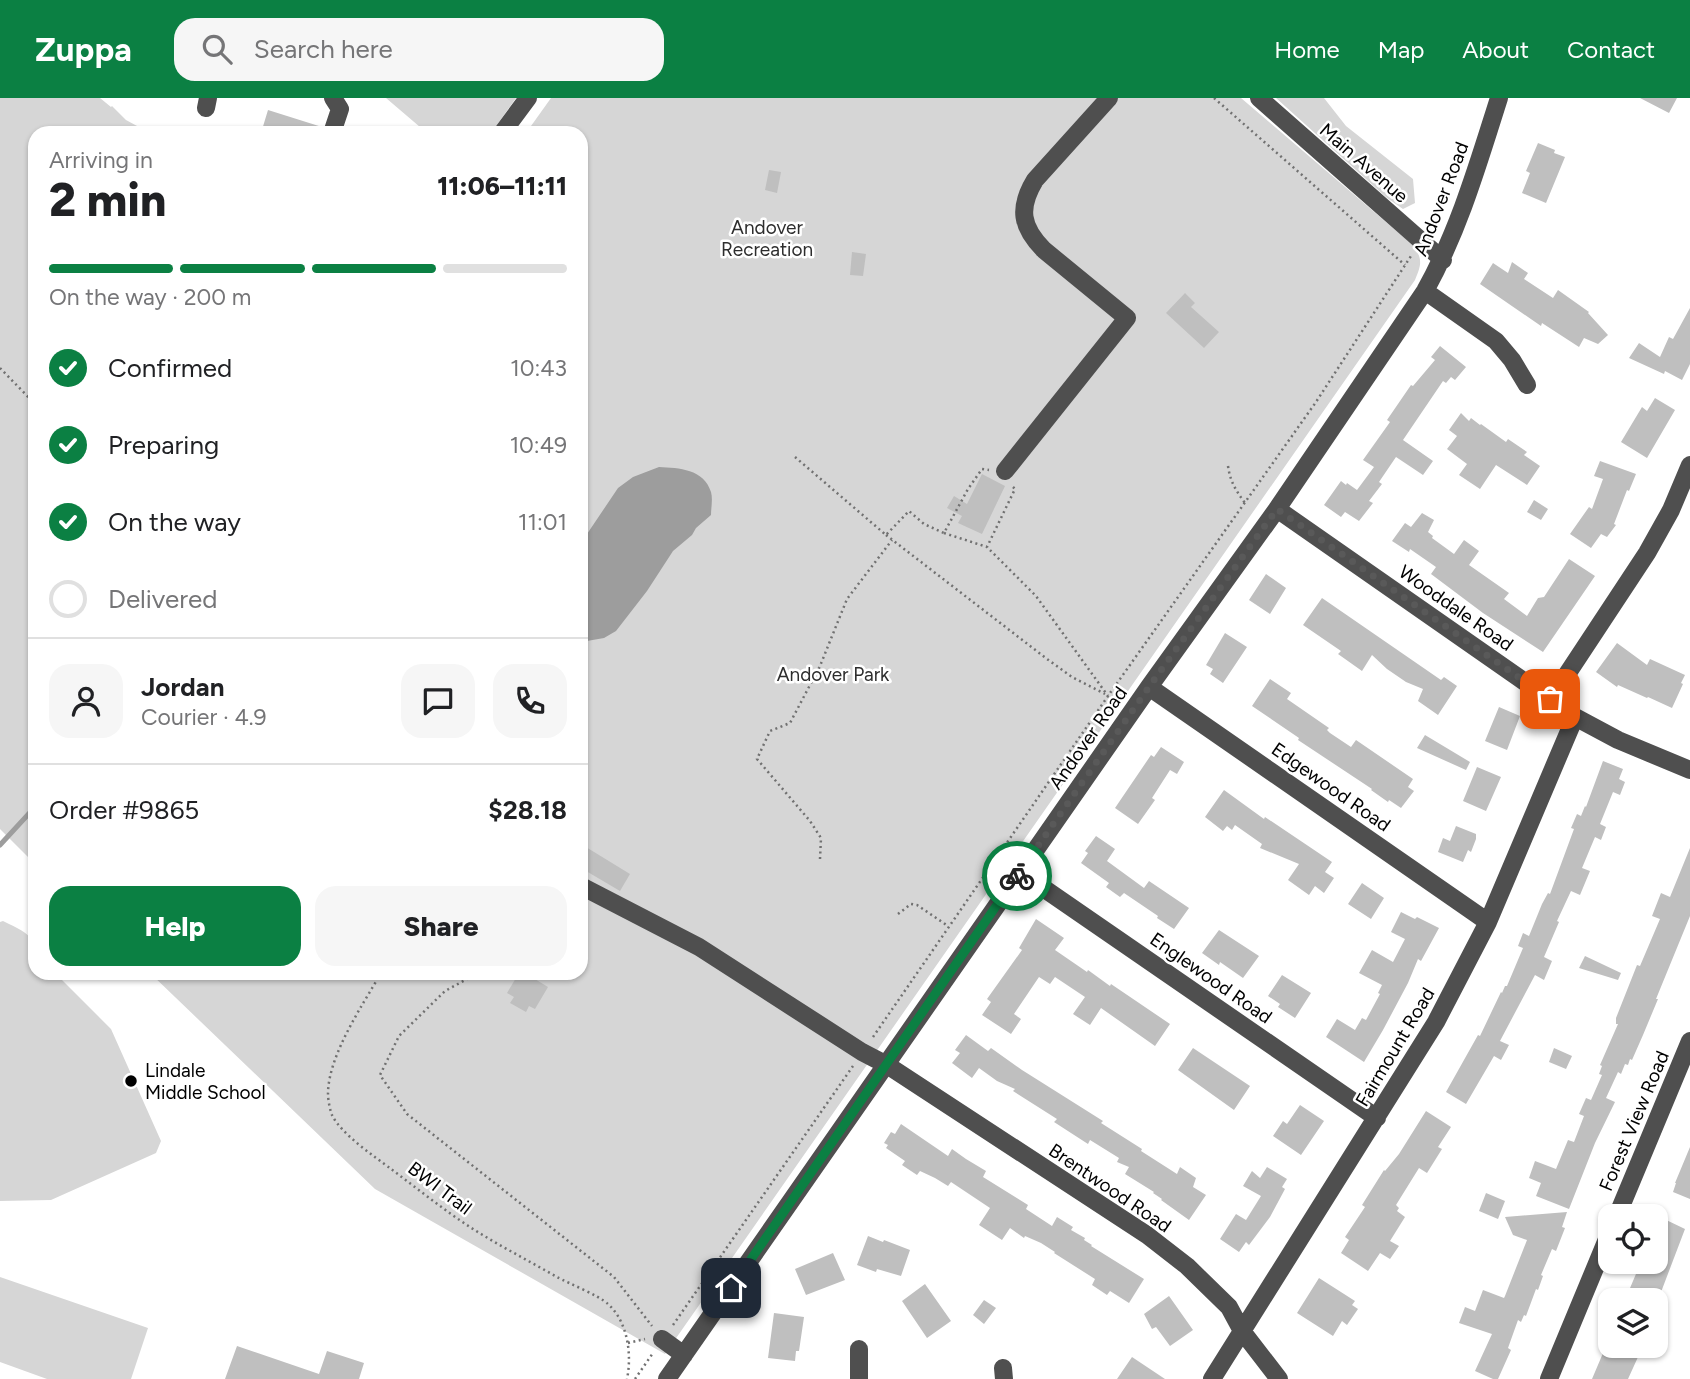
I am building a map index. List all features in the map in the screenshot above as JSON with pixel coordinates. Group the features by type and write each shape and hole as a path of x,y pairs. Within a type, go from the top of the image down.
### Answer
{"street":[{"path":"333,98 340,108 334,126"},
{"path":"507,126 528,98"},
{"path":"1005,471 1127,318 1034,240 1026,226 1024,209 1027,194 1035,180 1109,98"},
{"name":"Main Avenue","path":"1259,98 1443,260"},
{"name":"Andover Road","path":"667,1379 1149,687 1277,509 1425,291 1443,260 1458,223 1499,98"},
{"path":"1425,291 1496,341 1512,360 1527,385"},
{"path":"1550,699 1647,553 1671,510 1690,466"},
{"name":"Wooddale Road","path":"1277,509 1575,717 1618,740 1690,769"},
{"name":"Edgewood Road","path":"1149,687 1488,922"},
{"name":"Fairmount Road","path":"1212,1379 1436,1022 1488,922 1575,717"},
{"name":"Englewood Road","path":"1020,872 1377,1118"},
{"name":"Brentwood Road","path":"588,890 699,947 862,1052 887,1065 1147,1235 1187,1266 1229,1307 1242,1331 1279,1379"},
{"name":"Forest View Road","path":"1622,1204 1690,1041"},
{"path":"1549,1379 1598,1261"},
{"path":"662,1339 684,1355"},
{"path":"859,1349 859,1379"}],"path":[{"path":"1214,98 1405,265"},
{"path":"635,1379 1108,696 1316,402 1415,250"},
{"path":"0,368 28,397"},
{"path":"795,457 892,540 1047,659 1072,677 1108,696"},
{"path":"1228,466 1236,492 1245,503"},
{"path":"944,533 982,469 1005,471 1015,489 987,547"},
{"path":"886,535 909,511 924,524 987,547 1036,596 1108,696"},
{"path":"820,859 821,838 810,821 757,759 770,731 790,723 820,666 847,599 892,540"},
{"path":"898,914 911,904 917,905 948,926"},
{"name":"BWI Trail","path":"377,980 337,1055 330,1075 328,1096 332,1115 364,1148 472,1228 608,1304 618,1316 628,1343 627,1379"},
{"path":"465,980 445,991 398,1036 380,1074 407,1114 614,1277 662,1339"}],"green space":[{"path":"0,98 100,98 137,126 28,126 28,857 0,829"},
{"path":"386,98 516,98 496,126 419,126"},
{"name":"Andover Park","path":"551,98 1241,98 1414,246 1420,259 1415,280 665,1354 375,1189 157,980 588,980 588,126 531,126"},
{"path":"1276,98 1324,98 1346,126 1413,179 1415,203 1403,209 1387,198"},
{"path":"3,921 28,935 28,980 62,980 111,1029 161,1141 156,1153 51,1200 0,1201 0,922"},
{"path":"0,1277 148,1328 131,1379 47,1379 0,1362"}],"shaded area":[{"path":"659,467 697,474 708,484 711,492 711,515 673,551 616,631 604,638 588,641 588,533 618,488 633,477"}],"building":[{"path":"1640,98 1677,98 1669,113"},
{"path":"268,110 319,126 263,126"},
{"path":"1538,143 1565,157 1546,203 1522,193 1530,173 1526,171"},
{"path":"769,170 781,172 777,193 765,190"},
{"path":"852,252 866,254 863,276 850,275"},
{"path":"1512,262 1528,273 1524,279 1553,298 1558,290 1589,312 1608,335 1598,344 1584,338 1579,347 1542,323 1541,326 1480,284 1493,263 1508,273"},
{"path":"1185,293 1195,303 1191,307 1219,332 1204,348 1166,313"},
{"path":"1690,308 1690,364 1682,380 1629,358 1639,343 1660,357 1669,337 1673,339"},
{"path":"1440,346 1466,367 1455,380 1451,377 1446,383 1443,381 1403,440 1433,461 1423,475 1396,457 1379,482 1382,484 1369,501 1373,503 1359,521 1345,512 1341,517 1324,505 1341,481 1357,490 1374,467 1363,460 1390,422 1387,420 1411,385 1413,386 1435,360 1431,357"},
{"path":"1655,398 1675,410 1647,458 1621,442 1642,407 1647,411"},
{"path":"1461,413 1469,421 1471,418 1506,442 1508,439 1527,452 1524,455 1540,466 1527,485 1496,465 1480,489 1459,475 1467,464 1447,449 1457,436 1449,430"},
{"path":"1600,461 1636,474 1629,491 1627,490 1614,524 1616,525 1607,537 1601,534 1591,548 1570,534 1589,507 1592,509 1603,479 1594,476"},
{"path":"982,474 1005,486 982,534 958,523 962,516 947,508 954,496 967,504"},
{"path":"1534,500 1548,509 1541,520 1527,512"},
{"path":"1422,513 1434,520 1428,532 1432,538 1454,554 1464,540 1479,551 1469,565 1509,593 1504,599 1527,616 1538,598 1544,597 1569,559 1595,576 1543,652 1483,613 1431,574 1436,567 1410,549 1409,552 1392,541 1405,523 1411,527"},
{"path":"1266,574 1286,588 1270,614 1249,600"},
{"path":"1322,598 1441,680 1444,677 1457,686 1438,715 1418,701 1423,689 1406,682 1372,655 1362,671 1338,654 1341,651 1303,625"},
{"path":"1225,633 1247,647 1223,683 1210,674 1213,669 1206,665"},
{"path":"1617,643 1647,665 1650,659 1685,675 1672,708 1618,685 1617,687 1596,672"},
{"path":"1270,679 1291,693 1287,699 1329,728 1327,730 1330,733 1351,747 1356,740 1413,779 1408,787 1414,791 1401,808 1389,800 1388,802 1252,706"},
{"path":"1499,707 1520,716 1507,750 1485,741"},
{"path":"1425,735 1470,762 1466,770 1417,748"},
{"path":"1161,747 1184,762 1177,774 1170,770 1152,798 1155,800 1138,824 1115,808 1151,755 1154,757"},
{"path":"1603,761 1623,769 1619,779 1625,782 1620,795 1613,792 1600,824 1606,827 1601,840 1595,837 1582,868 1590,871 1580,895 1571,891 1557,921 1559,922 1544,957 1552,961 1544,980 1535,975 1500,1041 1509,1045 1501,1060 1494,1056 1466,1104 1446,1092 1478,1035 1480,1036 1501,992 1507,986 1523,948 1518,946 1523,933 1529,936 1542,904 1548,893 1550,894 1574,829 1571,828 1577,814 1581,816 1586,807"},
{"path":"1477,767 1501,777 1486,811 1463,801"},
{"path":"1224,790 1332,862 1325,872 1334,878 1324,893 1315,886 1309,895 1288,880 1299,864 1260,848 1262,844 1235,825 1232,830 1227,826 1223,831 1205,817"},
{"path":"1456,826 1476,834 1471,852 1468,850 1463,862 1438,852 1443,838 1450,841"},
{"path":"1096,836 1115,849 1107,861 1144,888 1149,881 1189,908 1174,929 1124,893 1120,897 1106,887 1109,883 1081,863 1088,853 1085,851"},
{"path":"588,848 630,874 620,891 588,872"},
{"path":"1690,848 1690,916 1632,1060 1630,1059 1628,1065 1625,1064 1621,1074 1618,1072 1606,1098 1615,1102 1595,1143 1569,1209 1536,1196 1541,1183 1529,1178 1535,1161 1556,1169 1568,1140 1574,1142 1584,1116 1579,1114 1586,1098 1591,1100 1602,1075 1599,1074 1600,1065 1618,1024 1616,1018 1637,965 1640,966 1660,919 1652,916 1661,893 1670,897"},
{"path":"1362,883 1384,898 1371,919 1348,904"},
{"path":"1401,912 1439,928 1421,961 1418,959 1408,983 1364,1062 1326,1037 1337,1019 1355,1030 1362,1018 1366,1020 1382,985 1359,973 1372,950 1393,962 1405,939 1391,932"},
{"path":"1036,919 1064,938 1055,950 1170,1024 1155,1046 1101,1008 1090,1025 1073,1014 1085,997 1055,977 1050,984 1039,977 1014,1014 1021,1019 1011,1034 982,1015 991,1002 987,999 1022,950 1019,948"},
{"path":"1219,930 1259,956 1243,978 1202,953"},
{"path":"1585,956 1621,973 1618,980 1579,968"},
{"path":"1282,975 1311,993 1295,1018 1278,1007 1280,1004 1268,996"},
{"path":"515,980 536,980 548,987 535,1009 529,1006 526,1012 510,1003 514,997 507,993"},
{"path":"966,1035 988,1051 991,1048 1103,1121 1101,1123 1177,1174 1180,1167 1196,1178 1193,1187 1206,1195 1189,1220 1154,1192 1125,1174 1129,1167 1117,1162 1119,1158 1090,1140 1088,1144 1054,1122 1057,1119 1013,1091 1015,1089 997,1081 979,1068 972,1078 952,1063 960,1053 955,1050"},
{"path":"1193,1048 1250,1086 1234,1110 1178,1070"},
{"path":"1554,1048 1572,1056 1566,1069 1549,1062"},
{"path":"1300,1105 1324,1121 1301,1155 1273,1136 1283,1121 1287,1124"},
{"path":"1426,1111 1451,1127 1438,1147 1442,1149 1427,1173 1419,1168 1396,1205 1399,1208 1397,1211 1405,1217 1390,1241 1399,1246 1390,1259 1380,1253 1368,1271 1341,1253 1349,1240 1345,1237 1365,1207 1362,1205 1384,1170 1399,1154"},
{"path":"901,1124 948,1156 952,1149 986,1171 983,1177 1028,1205 1026,1209 1052,1226 1057,1217 1073,1227 1071,1230 1085,1238 1091,1246 1144,1279 1129,1303 1110,1291 1107,1295 1092,1285 1095,1279 1041,1243 1025,1236 1024,1238 1010,1228 1002,1240 979,1225 990,1208 951,1182 948,1186 920,1171 917,1175 902,1165 905,1161 886,1148 888,1145 884,1143 891,1132 895,1134"},
{"path":"1690,1147 1690,1199 1673,1192"},
{"path":"1267,1167 1287,1179 1282,1187 1285,1189 1270,1217 1249,1245 1246,1242 1239,1252 1220,1239 1236,1214 1246,1220 1261,1196 1243,1186 1252,1171 1260,1178"},
{"path":"1486,1193 1505,1201 1498,1219 1479,1211"},
{"path":"1567,1212 1562,1227 1565,1228 1556,1251 1552,1249 1526,1316 1524,1315 1521,1322 1518,1320 1508,1348 1511,1350 1498,1379 1475,1371 1492,1334 1459,1323 1465,1307 1475,1311 1483,1290 1504,1298 1527,1240 1513,1235 1505,1217"},
{"path":"1668,1221 1685,1229 1668,1274"},
{"path":"868,1236 910,1250 901,1276 877,1269 876,1272 857,1265"},
{"path":"833,1253 845,1280 806,1295 795,1269"},
{"path":"1636,1274 1668,1274 1663,1288 1630,1288"},
{"path":"1319,1278 1355,1301 1352,1305 1358,1309 1347,1325 1342,1321 1333,1336 1297,1313"},
{"path":"925,1284 951,1321 927,1338 902,1301"},
{"path":"1169,1296 1193,1330 1170,1346 1156,1327 1152,1329 1144,1314"},
{"path":"984,1300 996,1308 984,1324 973,1315"},
{"path":"774,1313 804,1317 795,1361 768,1358"},
{"path":"237,1346 319,1374 327,1351 364,1363 359,1379 225,1379"},
{"path":"1132,1357 1165,1379 1117,1379"},
{"path":"1601,1358 1638,1358 1628,1379 1592,1379"}],"waterway":[{"path":"0,845 28,815"}],"way so far":[{"path":"1017,876 1277,509 1550,699"}],"place":[{"name":"Lindale Middle School","path":"131,1081"}],"route":[{"path":"731,1288 1017,876"}],"park label":[{"name":"Andover Recreation","path":"767,238"}]}
